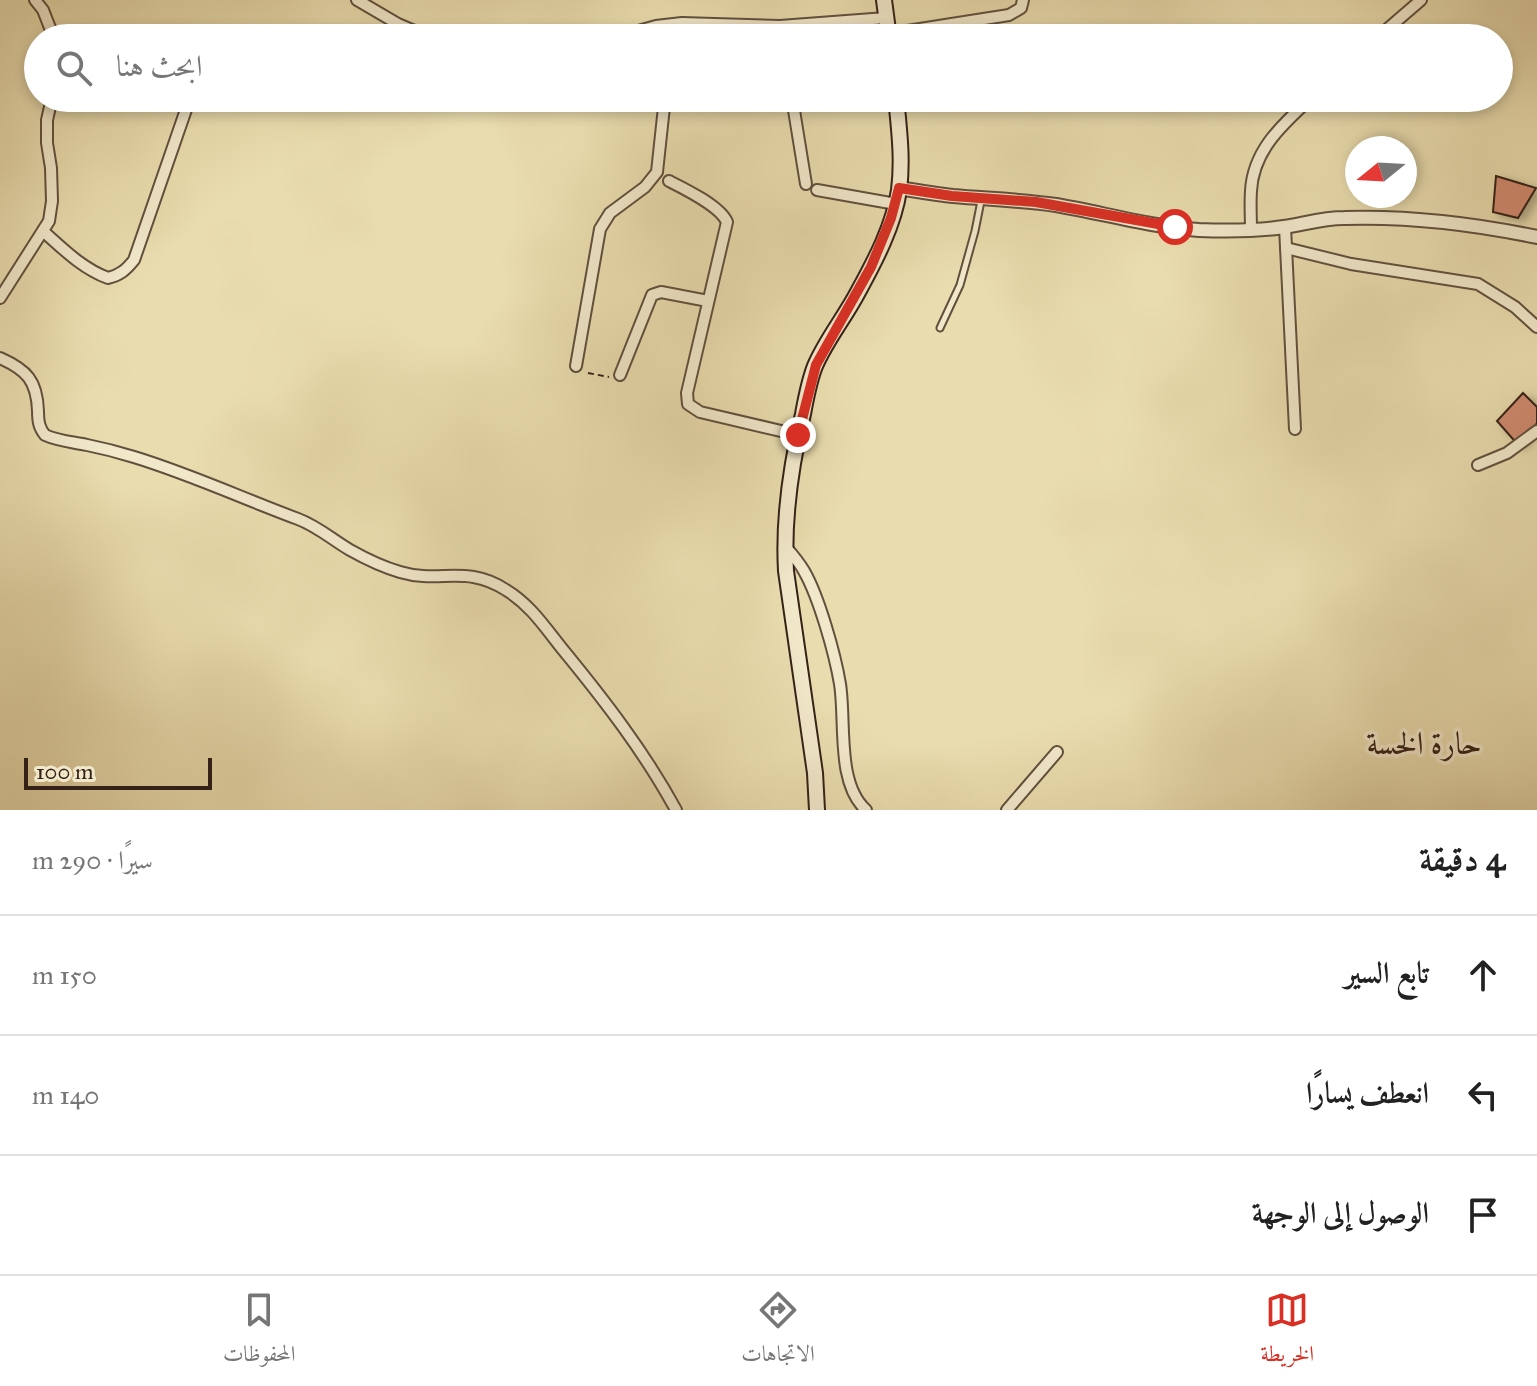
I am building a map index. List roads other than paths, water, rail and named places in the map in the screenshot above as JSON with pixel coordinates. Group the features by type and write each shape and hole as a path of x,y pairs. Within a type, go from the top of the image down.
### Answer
{"main road":[{"path":"884,0 887,24"},
{"path":"817,810 815,773 786,571 786,513 798,435 816,365 871,267 896,204 900,157 897,112"}],"street":[{"path":"35,0 48,24"},
{"path":"357,0 400,24"},
{"path":"957,24 1009,15 1021,8 1023,0"},
{"path":"1393,24 1421,0"},
{"path":"806,24 886,18"},
{"path":"673,24 715,24"},
{"path":"0,298 49,221 49,112"},
{"path":"43,231 69,255 100,275 108,278 128,268 134,260 185,112"},
{"path":"576,366 600,229 610,213 645,187 657,172 663,112"},
{"path":"794,112 806,184"},
{"path":"1251,230 1251,190 1255,166 1272,136 1297,112"},
{"path":"669,181 721,213 727,222 687,393 688,404 700,412 798,435"},
{"path":"899,188 952,196 1045,203 1197,229 1251,230 1315,220 1385,218 1536,235"},
{"path":"817,190 896,204"},
{"path":"1285,227 1295,429"},
{"path":"1286,248 1351,264 1478,284 1515,307 1537,327"},
{"path":"620,375 652,295 661,292 708,301"},
{"path":"0,358 25,373 34,384 38,422 45,435 134,457 304,521 381,566 427,577 471,575 486,579 507,591 541,621 586,678 639,750 676,810"},
{"path":"1478,465 1507,453 1537,431"},
{"path":"784,545 805,574 821,614 840,683 848,777 853,794 866,810"},
{"path":"1007,810 1057,752"}],"lane":[{"path":"940,328 960,285 982,198"}],"district":[{"name":"حارة الخسة","path":"1424,743"}]}
